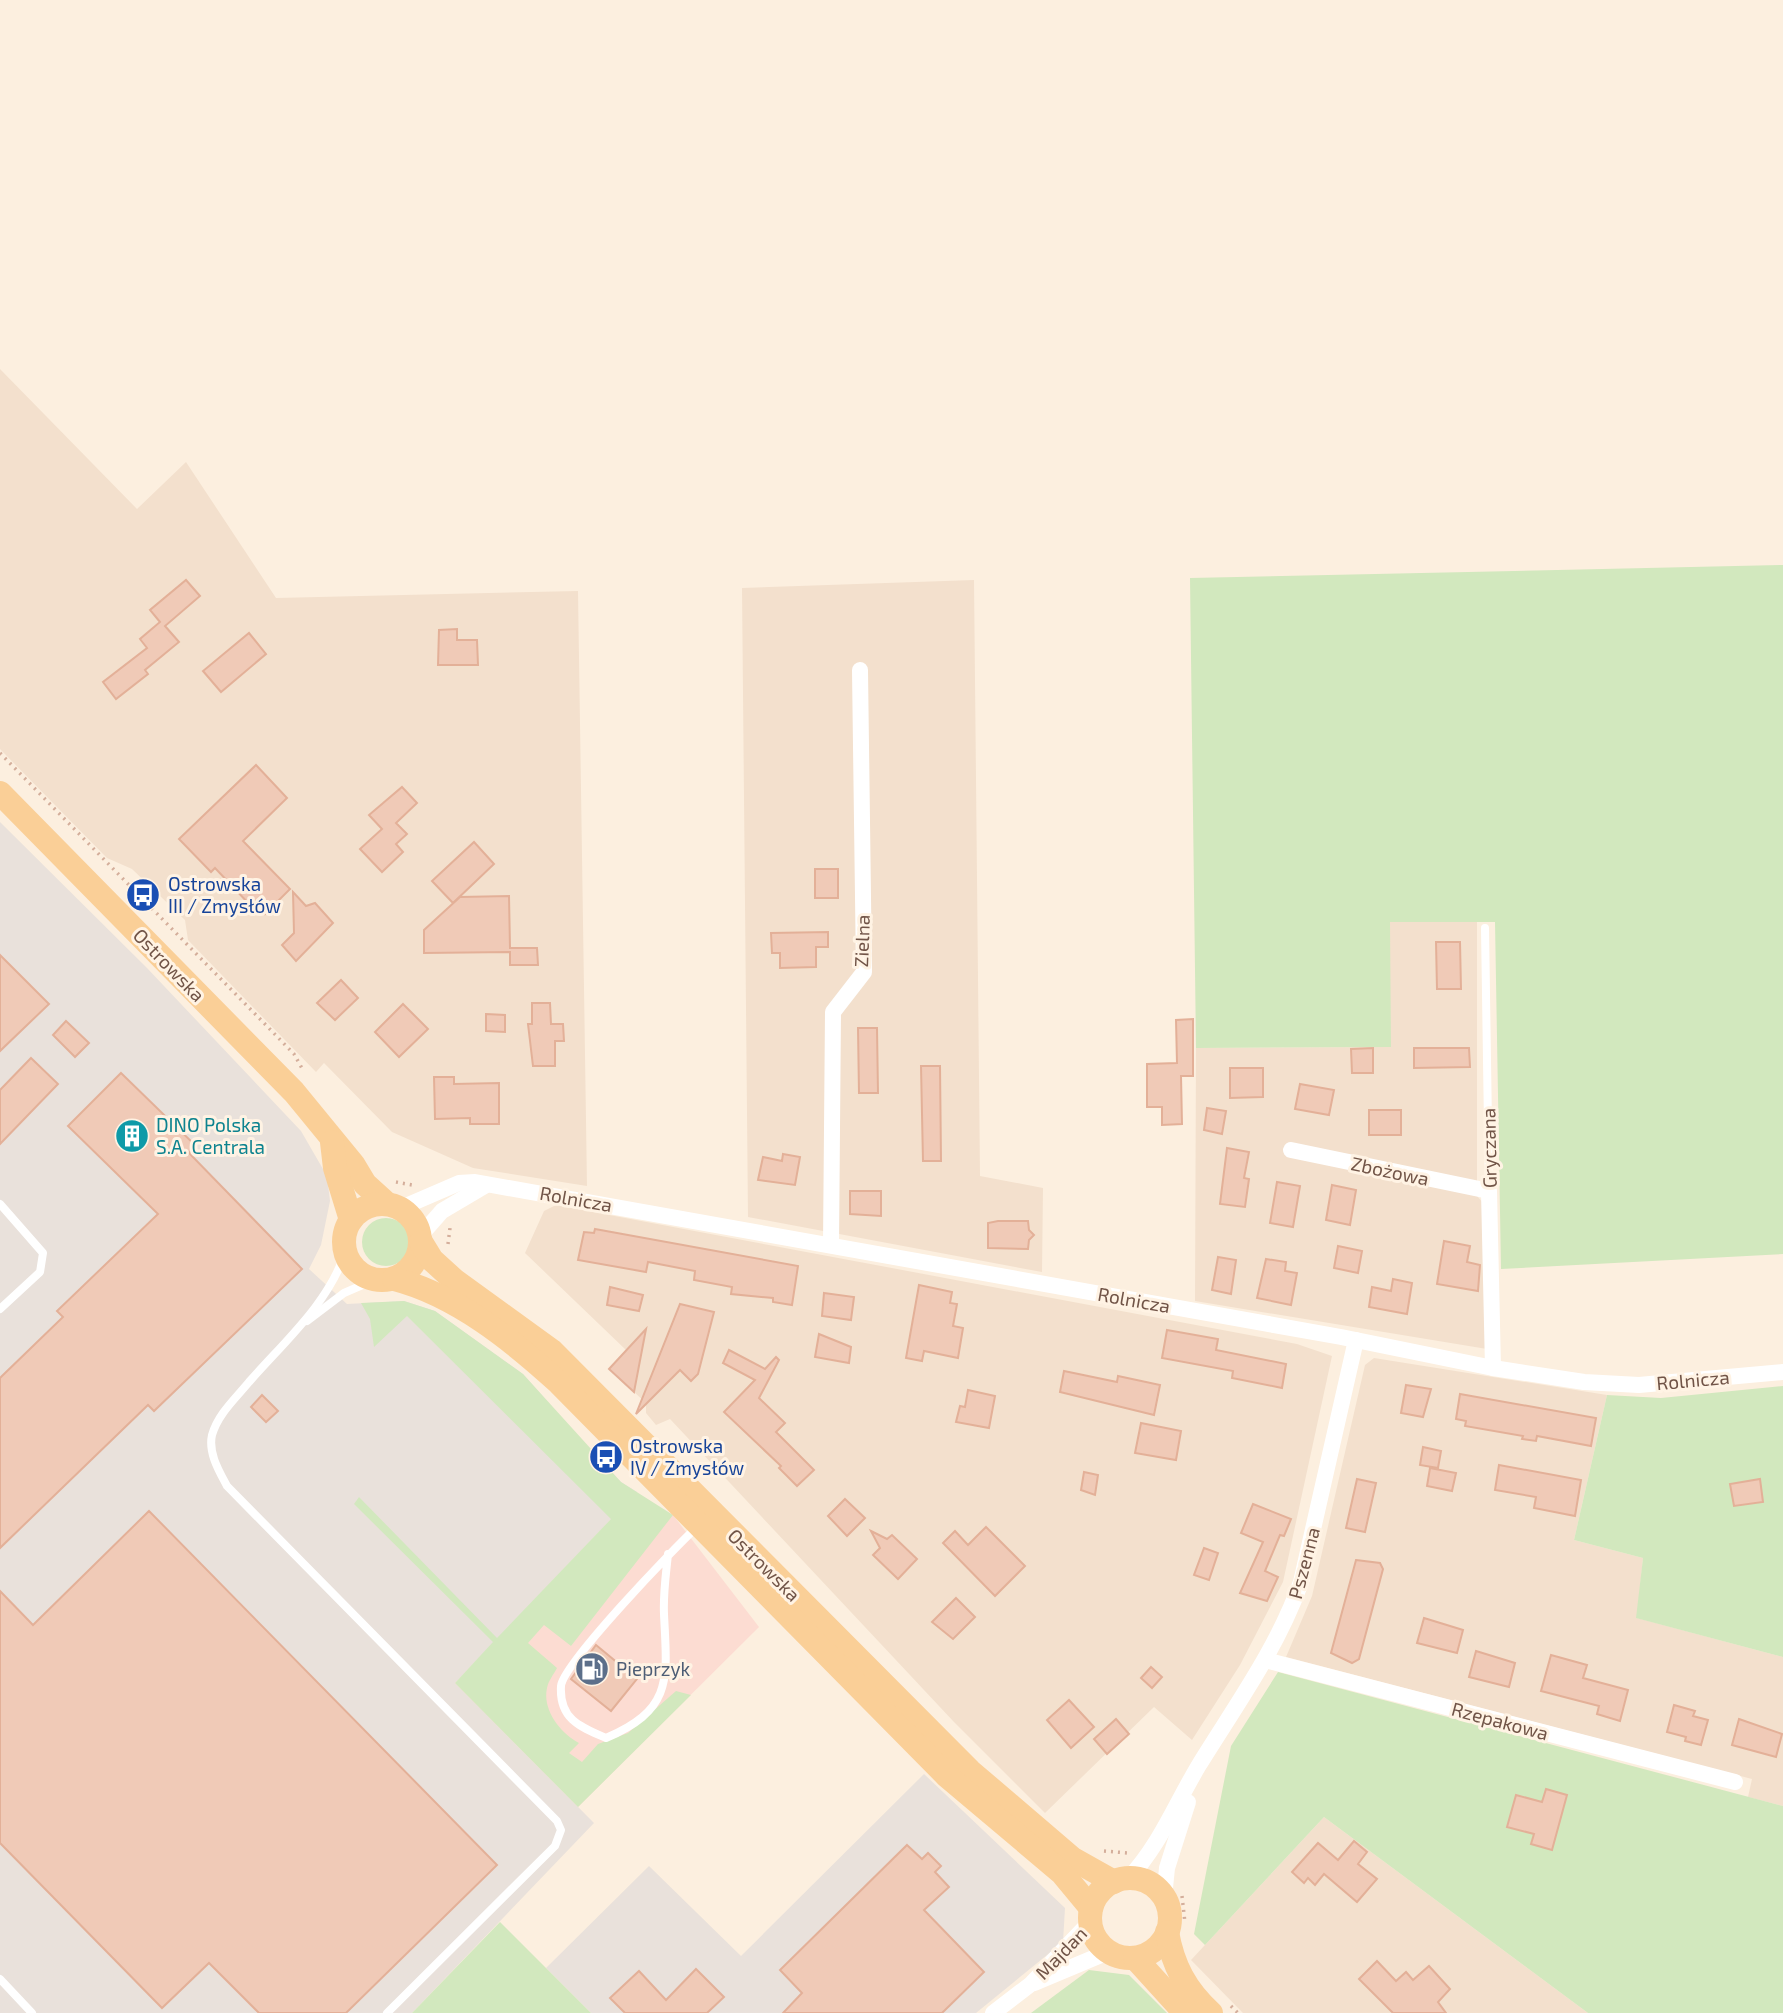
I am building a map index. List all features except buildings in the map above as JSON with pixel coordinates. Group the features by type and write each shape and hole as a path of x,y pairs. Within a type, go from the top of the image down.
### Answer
{"main road":[{"name":"Ostrowska","path":"0,793 294,1092 332,1142 353,1164 365,1184 394,1206"},
{"name":"Ostrowska","path":"332,1142 335,1168 351,1220"},
{"path":"394,1206 411,1217 421,1239 418,1256 411,1268 384,1279 356,1270 345,1253 345,1232 351,1220 367,1207 394,1206"},
{"name":"Ostrowska","path":"421,1239 432,1260 454,1280 552,1351 970,1771 1073,1859 1121,1880"},
{"name":"Ostrowska","path":"384,1279 426,1287 520,1350 566,1390 947,1776 1062,1873 1091,1915"},
{"path":"1185,2013 1135,1958 1108,1952 1094,1936 1091,1915 1102,1890 1121,1880 1149,1884 1164,1898 1169,1911 1167,1932 1171,1955 1180,1976 1211,2013"},
{"path":"1135,1958 1154,1949 1167,1932"}],"street":[{"name":"Zielna","path":"831,1245 833,1012 864,972 860,670"},
{"name":"Zbożowa","path":"1291,1150 1489,1191"},
{"name":"Rolnicza","path":"394,1206 459,1183 517,1188 1356,1340 1493,1368 1584,1382 1639,1385 1783,1372"},
{"path":"421,1239 442,1211 486,1185"},
{"name":"Gryczana","path":"1489,1191 1493,1368"},
{"name":"Pszenna","path":"1121,1880 1158,1843 1199,1764 1265,1660 1289,1615 1301,1582 1356,1340"},
{"name":"Rzepakowa","path":"1265,1660 1735,1782"},
{"name":"Pszenna","path":"1164,1898 1167,1868 1199,1764"},
{"name":"Majdan","path":"993,2013 1031,1984 1091,1915"},
{"name":"Majdan","path":"1031,1984 1108,1952"}],"lane":[{"name":"Gryczana","path":"1485,928 1489,1191"},
{"path":"0,1204 43,1253 40,1272 0,1309"},
{"path":"345,1253 334,1281 299,1327 222,1414 212,1438 215,1465 228,1486 557,1821 561,1830 555,1846 387,2013"},
{"path":"299,1327 344,1293 384,1279"},
{"path":"668,1554 664,1610 667,1666 661,1696 631,1727 606,1738 575,1725 562,1702 561,1683 578,1658 668,1554 699,1525"},
{"path":"0,1979 32,2013"}],"shaded area":[{"path":"0,369 137,509 186,462 276,598 578,591 587,1186 473,1168 392,1132 324,1063 316,1072 188,940 185,920 132,869 107,858 0,749"},
{"path":"974,580 980,1176 1043,1188 1042,1272 748,1217 742,588"},
{"path":"0,822 147,968 301,1131 327,1176 330,1201 321,1245 309,1269 347,1304 404,1301 435,1311 523,1374 621,1482 637,1492 455,1683 594,1823 412,2013 0,2013"},
{"path":"1390,922 1477,922 1477,1196 1485,1205 1487,1349 1195,1301 1196,1048 1390,1047"},
{"path":"556,1205 1297,1344 1332,1356 1283,1582 1240,1665 1192,1740 1154,1707 1045,1813 954,1722 670,1419 656,1425 646,1413 646,1403 609,1369 626,1350 525,1253 544,1211"},
{"path":"1374,1358 1607,1395 1574,1540 1643,1558 1637,1618 1783,1657 1783,1806 1748,1797 1752,1779 1286,1657 1312,1596 1365,1365"},
{"path":"673,1515 759,1627 578,1807 455,1683"},
{"path":"924,1774 1065,1908 1063,1942 976,2013 591,2013 546,1968 649,1866 741,1956"},
{"path":"1324,1817 1588,2013 1243,2013 1191,1960"}],"green space":[{"path":"1783,565 1783,1254 1501,1269 1495,922 1390,922 1391,1047 1196,1048 1190,578"},
{"path":"386,1218 395,1219 403,1225 409,1233 409,1251 403,1259 395,1265 386,1266 377,1265 369,1259 363,1251 362,1242 363,1233 369,1225 377,1219"},
{"path":"404,1301 435,1311 523,1374 621,1482 673,1515 571,1646 544,1625 528,1643 557,1668 548,1685 547,1705 554,1720 566,1734 579,1743 569,1753 582,1762 598,1744 628,1733 676,1691 691,1695 578,1807 455,1683 493,1642 354,1504 359,1497 497,1638 611,1519 407,1316 374,1347 370,1319 361,1303"},
{"path":"1783,1386 1783,1657 1636,1618 1643,1558 1574,1540 1607,1395 1661,1398"},
{"path":"1278,1672 1783,1806 1783,2013 1588,2013 1324,1817 1205,1945 1194,1934 1231,1746"},
{"path":"500,1922 591,2013 412,2013"},
{"path":"1089,1970 1129,1975 1167,2013 1031,2013"}],"place":[{"name":"Ostrowska III / Zmysłów","path":"143,895"},
{"name":"DINO Polska S.A. Centrala","path":"132,1136"},
{"name":"Ostrowska IV / Zmysłów","path":"606,1457"},
{"name":"Pieprzyk","path":"592,1669"}]}
